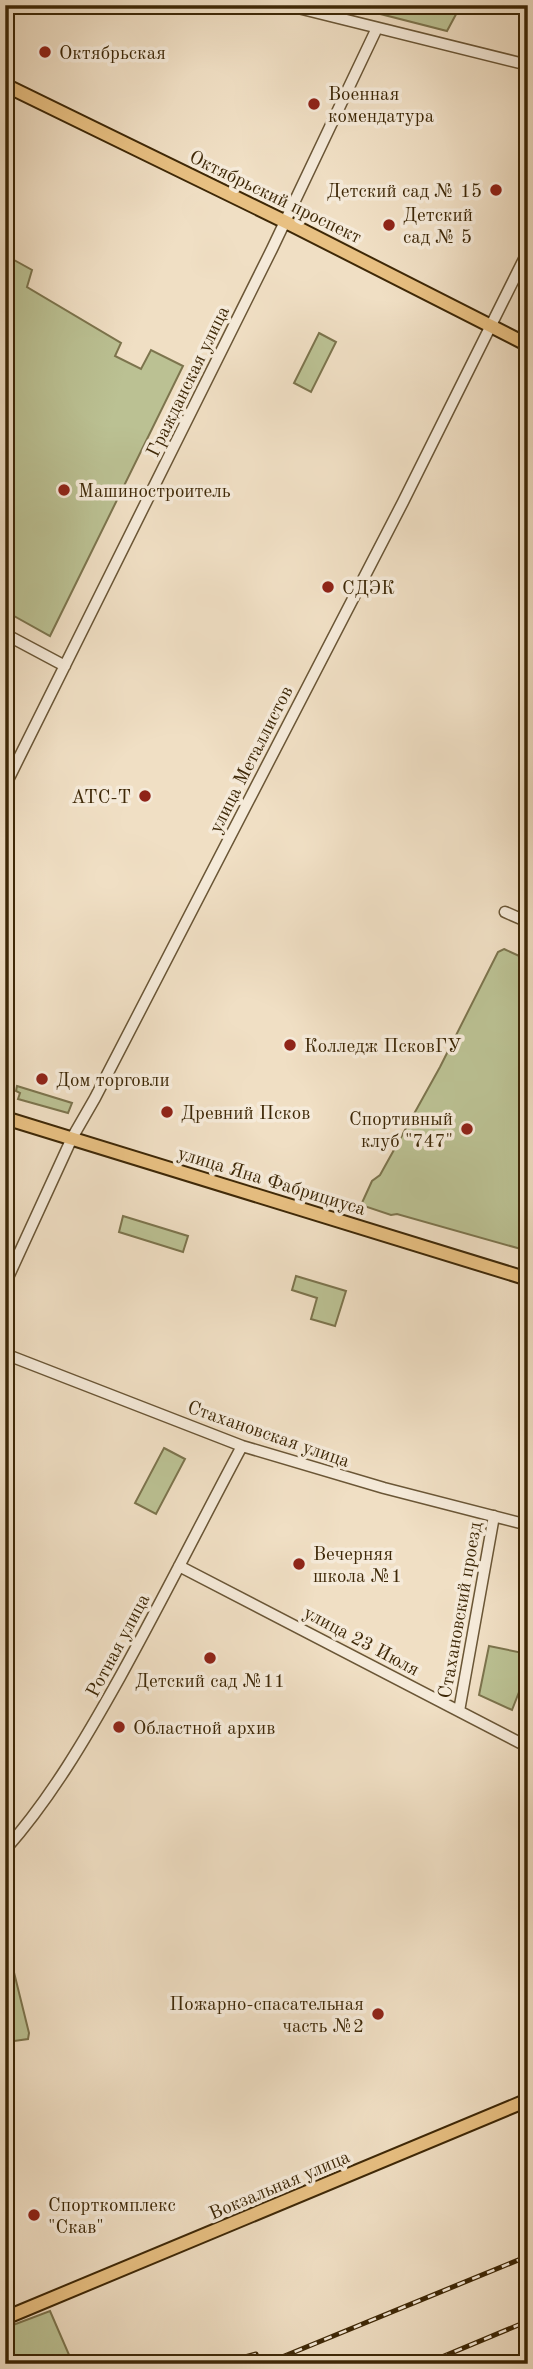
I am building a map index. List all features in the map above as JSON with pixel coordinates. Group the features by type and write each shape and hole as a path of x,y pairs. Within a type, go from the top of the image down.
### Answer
{"main road":[{"name":"Октябрьский проспект","path":"5,85 528,345"},
{"name":"улица Яна Фабрициуса","path":"5,1118 528,1279"},
{"name":"Вокзальная улица","path":"5,2318 528,2100"}],"street":[{"path":"286,5 528,65"},
{"name":"Гражданская улица","path":"5,786 285,222 377,28"},
{"name":"улица Металлистов","path":"5,1284 72,1138 397,514 528,251"},
{"path":"5,634 65,666"},
{"path":"505,912 528,922"},
{"name":"Стахановская улица","path":"5,1354 242,1446 384,1488 528,1525"},
{"name":"Ротная улица","path":"5,1850 51,1792 90,1730 242,1446"},
{"name":"Стахановский проезд","path":"459,1711 494,1516"},
{"name":"улица 23 Июля","path":"179,1566 528,1747"}],"green space":[{"path":"345,5 461,5 447,31"},
{"name":"Машиностроитель","path":"5,255 32,270 27,287 121,343 115,356 141,369 151,350 183,366 50,636 5,611"},
{"path":"319,333 336,342 311,392 294,383"},
{"name":"Спортивный клуб \"747\"","path":"504,949 528,960 528,1065 521,1079 528,1083 528,1251 361,1205 372,1181 380,1175 440,1067 498,952"},
{"path":"17,1086 72,1103 68,1113 18,1099 20,1093 16,1091"},
{"path":"123,1216 188,1236 183,1252 119,1232"},
{"path":"296,1276 346,1291 335,1326 311,1319 317,1298 292,1290"},
{"path":"164,1448 185,1459 156,1514 135,1503"},
{"path":"489,1646 528,1654 528,1669 512,1710 479,1695"},
{"path":"5,1936 29,2033 28,2039 7,2042 5,2037"},
{"path":"50,2311 73,2364 5,2364 5,2328"}],"railway":[{"path":"265,2364 528,2256"},
{"path":"425,2364 528,2321"},
{"path":"219,2364 256,2354"}],"place":[{"name":"Октябрьская","path":"45,52"},
{"name":"Военная комендатура","path":"314,104"},
{"name":"Детский сад № 15","path":"496,190"},
{"name":"Детский сад № 5","path":"389,225"},
{"name":"Машиностроитель","path":"64,490"},
{"name":"СДЭК","path":"328,587"},
{"name":"ATC-T","path":"145,796"},
{"name":"Колледж ПсковГУ","path":"290,1045"},
{"name":"Дом торговли","path":"42,1079"},
{"name":"Древний Псков","path":"167,1112"},
{"name":"Спортивный клуб \"747\"","path":"467,1129"},
{"name":"Вечерняя школа №1","path":"299,1564"},
{"name":"Детский сад №11","path":"210,1658"},
{"name":"Областной архив","path":"119,1727"},
{"name":"Пожарно-спасательная часть №2","path":"378,2014"},
{"name":"Спорткомплекс \"Скав\"","path":"34,2215"}]}
